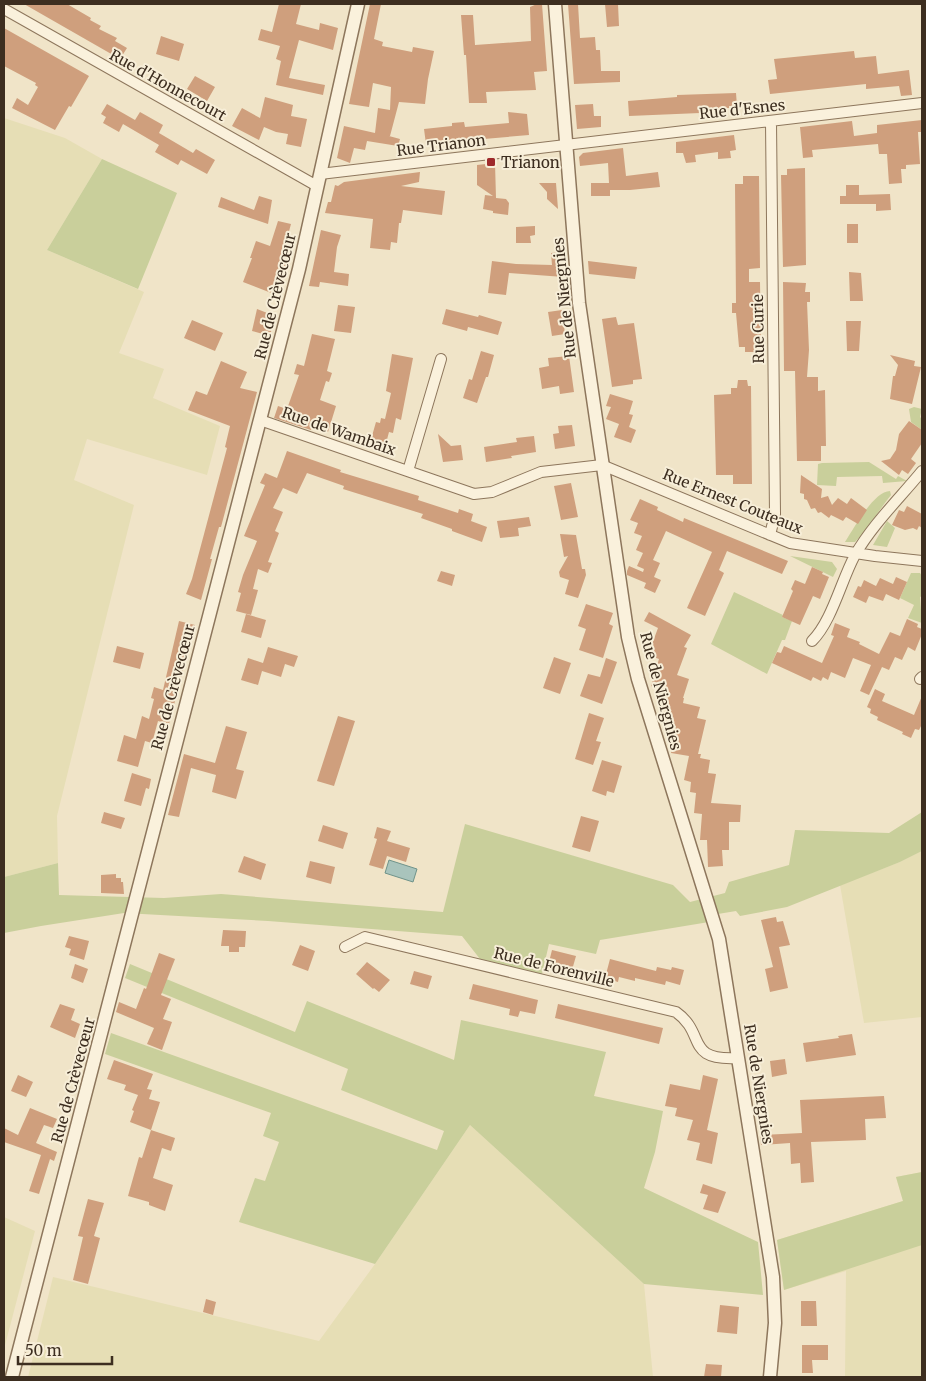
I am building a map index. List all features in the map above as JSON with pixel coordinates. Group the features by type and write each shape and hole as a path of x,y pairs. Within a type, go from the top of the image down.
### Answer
{"street":[{"name":"Rue de Crèvecœur","path":"12,1377 301,262 358,4"},
{"name":"Rue de Niergnies","path":"555,4 579,303 602,465 633,661 717,930 773,1277 775,1323 770,1377"},
{"name":"Rue d'Honnecourt","path":"4,9 319,180"},
{"name":"Rue d'Esnes","path":"566,146 922,103"},
{"name":"Rue Curie","path":"770,122 775,514 770,535"},
{"name":"Rue Trianon","path":"319,180 566,146"},
{"name":"Rue de Wambaix","path":"408,471 441,359"},
{"name":"Rue de Wambaix","path":"260,420 474,494 492,492 541,472 602,465"},
{"name":"Rue Ernest Couteaux","path":"602,465 790,543 856,554 922,561"},
{"path":"812,641 822,630 856,554 867,536 922,471"},
{"name":"Rue de Forenville","path":"345,947 365,937 676,1012 688,1025 706,1055 716,1058 738,1058"}],"shaded area":[{"path":"4,118 65,138 102,159 47,250 144,292 119,353 164,369 153,398 220,426 207,475 87,439 74,480 134,505 57,816 58,863 4,877"},
{"path":"922,851 922,1017 864,1023 840,885 900,862"},
{"path":"470,1125 644,1284 653,1377 28,1377 53,1277 319,1341 375,1264"},
{"path":"922,1172 922,1377 845,1377 846,1271 784,1290 777,1240 903,1201 896,1177"},
{"path":"4,1217 35,1231 4,1349"}],"green space":[{"path":"102,159 177,193 138,289 47,250"},
{"path":"914,407 922,409 920,417 922,419 922,430 911,422 909,409"},
{"path":"869,462 896,479 898,476 907,481 883,483 882,476 837,477 836,486 817,485 818,464"},
{"path":"890,491 891,495 860,537 855,542 845,542 871,503 877,497"},
{"path":"887,521 895,528 887,547 873,545"},
{"path":"790,556 832,562 837,569 833,577"},
{"path":"911,573 920,573 922,576 922,596 920,597 922,623 908,618 914,605 900,598"},
{"path":"734,592 792,621 785,640 782,640 767,674 711,644"},
{"path":"922,812 922,851 900,862 787,907 740,916 736,911 706,916 709,922 600,940 596,954 549,944 542,974 480,959 462,936 268,921 124,913 4,933 4,877 58,863 59,895 164,898 221,894 443,912 465,824 673,885 690,902 725,893 729,882 789,865 795,830 889,833"},
{"path":"130,964 295,1032 307,1001 454,1060 461,1020 606,1052 594,1096 663,1111 655,1152 644,1188 758,1242 763,1295 644,1284 470,1125 375,1264 239,1222 255,1178 265,1181 279,1142 263,1136 271,1113 105,1054 111,1033 437,1150 444,1131 341,1090 348,1069 125,978"},
{"path":"922,1172 922,1245 784,1290 777,1240 903,1201 896,1177"}],"water":[{"path":"389,860 417,869 413,882 385,873"}],"building":[{"path":"24,4 67,4 91,18 90,20 101,26 99,29 117,38 115,41 127,48 120,59"},
{"path":"279,4 301,4 296,24 319,30 320,23 338,28 333,50 299,40 289,78 325,85 323,95 276,85 281,61 276,59 280,46 258,40 261,29 272,32"},
{"path":"370,4 381,4 374,39 383,42 382,46 412,52 413,47 434,51 425,104 399,102 389,136 400,139 398,146 367,141 365,150 354,148 350,163 337,158 344,126 375,133 378,108 390,110 391,87 373,83 369,107 349,104"},
{"path":"542,4 547,71 534,72 536,90 486,92 487,103 469,103 461,15 473,15 475,45 531,41 530,7"},
{"path":"568,4 578,4 580,38 595,37 596,50 600,50 601,71 620,71 620,82 574,84"},
{"path":"605,4 618,4 619,26 607,27"},
{"path":"4,28 89,76 55,130 12,108 17,98 28,105 38,87 35,85 36,83 4,66"},
{"path":"161,36 184,44 179,61 156,54"},
{"path":"854,51 855,58 876,56 878,74 909,70 912,95 901,96 899,86 866,89 866,84 770,94 768,80 777,79 774,59"},
{"path":"195,76 215,87 207,101 187,89"},
{"path":"736,93 737,106 729,106 729,108 709,109 700,113 629,116 628,101 677,97 677,95"},
{"path":"265,97 293,105 291,116 307,119 301,147 286,144 288,134 264,127 259,140 232,126 242,108 260,118"},
{"path":"107,104 135,120 140,112 163,125 159,133 193,153 196,149 215,160 207,174 181,160 178,165 155,152 159,145 123,124 119,132 103,123 106,117 101,114"},
{"path":"593,104 594,116 601,116 601,127 577,129 575,105"},
{"path":"508,112 527,114 529,135 426,144 424,129 452,126 452,123 464,122 465,127 509,123"},
{"path":"922,120 922,132 918,132 920,164 906,165 906,169 901,169 902,183 889,184 887,154 879,154 878,144 812,150 813,157 803,158 800,127 852,121 854,136 877,133 877,125"},
{"path":"734,135 736,150 730,151 731,158 718,159 718,152 695,155 696,162 686,163 683,153 676,153 676,142"},
{"path":"623,148 626,176 658,172 660,187 610,190 610,196 591,196 591,183 609,183 608,163 580,166 579,157 583,153"},
{"path":"495,163 496,198 506,199 509,203 508,215 493,213 493,211 483,209 485,195 493,196 477,185 477,165"},
{"path":"805,168 806,265 783,267 781,175 787,175 787,169"},
{"path":"420,172 419,182 401,186 445,191 442,215 403,210 401,223 399,223 397,243 391,242 390,250 370,248 373,219 325,213 328,202 331,202 335,185 338,186 344,182"},
{"path":"743,176 759,176 760,268 749,269 749,282 760,282 761,352 745,352 745,347 739,347 736,313 732,313 732,303 736,303 735,184 743,184"},
{"path":"539,183 556,183 558,209 547,199 547,192"},
{"path":"846,185 859,185 859,195 890,194 891,210 876,211 876,204 840,204 840,196 846,196"},
{"path":"259,196 272,200 268,224 218,207 221,197 254,210"},
{"path":"278,221 291,224 282,257 288,259 279,296 243,282 256,241 270,246"},
{"path":"847,224 858,224 858,243 847,243"},
{"path":"535,226 535,235 530,236 531,243 516,243 516,227"},
{"path":"321,230 341,235 337,247 334,272 349,274 348,286 320,282 319,287 309,286"},
{"path":"562,252 564,277 509,273 506,295 488,293 492,261 552,265 551,253"},
{"path":"588,261 637,267 635,279 589,274"},
{"path":"849,272 861,273 863,301 850,301"},
{"path":"783,282 806,283 805,292 810,292 810,302 807,302 809,350 807,377 818,377 818,391 825,390 826,446 821,446 821,461 797,461 795,371 784,371"},
{"path":"338,305 355,307 351,333 334,331"},
{"path":"257,309 275,316 270,336 252,331"},
{"path":"446,309 478,317 479,315 502,322 498,335 468,327 467,331 442,324"},
{"path":"562,310 565,334 552,336 548,312"},
{"path":"616,317 618,325 634,323 642,379 633,380 633,384 612,387 602,319"},
{"path":"192,320 223,333 215,351 184,338"},
{"path":"846,321 861,321 859,351 847,351"},
{"path":"312,334 335,339 327,371 332,373 329,382 326,381 320,400 336,406 328,432 312,427 311,430 274,418 278,406 287,409 299,375 294,374 297,364 304,366"},
{"path":"481,351 494,355 488,377 486,377 477,403 463,398 469,379 472,380"},
{"path":"392,354 413,358 401,420 396,418 393,433 389,432 385,447 370,443 376,422 380,423 381,418 385,419 391,393 386,391"},
{"path":"890,355 915,361 914,366 921,367 912,404 890,399 893,376 895,376 898,365"},
{"path":"569,356 574,392 560,394 559,386 542,389 539,368 549,366 548,358"},
{"path":"221,361 247,372 240,388 257,392 221,527 219,527 210,559 212,559 201,600 186,594 192,579 227,448 225,447 230,426 188,410 196,391 207,395"},
{"path":"738,380 747,380 748,386 751,386 752,484 733,484 733,475 716,475 714,395 731,394 731,388 737,388"},
{"path":"610,394 633,401 629,414 633,415 629,427 636,430 631,443 614,437 619,424 606,419 611,407 606,406"},
{"path":"909,421 922,430 922,443 911,459 916,463 908,474 902,470 899,475 881,461 890,459 896,450 899,434"},
{"path":"572,425 575,446 555,449 553,434 559,433 558,426"},
{"path":"438,434 451,446 461,445 463,460 443,462"},
{"path":"534,436 536,452 486,462 484,447 517,442 516,438"},
{"path":"287,451 341,470 340,472 419,496 418,500 458,513 459,509 473,514 471,521 487,527 482,542 421,518 423,514 343,489 344,486 307,473 297,494 283,488 273,508 283,512 275,531 279,533 268,562 272,563 268,573 258,569 253,589 258,590 251,615 236,611 241,593 238,592 243,575 257,541 244,536 265,485 260,483 265,473 277,478"},
{"path":"801,475 822,489 821,498 828,496 832,505 838,498 847,504 851,498 867,510 858,524 846,517 843,521 831,515 829,518 821,512 818,513 815,508 811,509 807,500 804,499 804,494 800,493"},
{"path":"571,483 578,517 561,520 554,486"},
{"path":"640,499 658,507 657,510 683,522 684,518 788,561 782,574 727,551 719,570 724,573 705,616 687,608 712,552 666,531 653,560 660,563 654,577 661,580 655,593 644,588 646,583 627,575 629,566 643,572 644,569 637,566 643,553 636,550 642,536 634,533 638,523 630,520"},
{"path":"907,506 922,514 922,528 919,526 917,530 913,528 905,530 892,525 899,510 904,512"},
{"path":"529,517 531,526 518,528 519,536 500,538 497,521"},
{"path":"560,534 576,535 582,569 585,569 586,575 578,598 565,594 569,580 560,577 559,572 568,556 564,557"},
{"path":"812,567 829,577 820,599 813,596 800,625 782,617 793,591 791,589 795,580 805,584"},
{"path":"441,571 455,575 452,586 437,581"},
{"path":"896,577 907,582 899,600 886,594 883,601 869,596 866,603 853,597 858,586 861,587 864,580 876,586 880,578 893,584"},
{"path":"586,604 613,613 609,624 613,626 603,658 579,650 586,629 578,626"},
{"path":"649,612 691,635 684,647 687,648 677,675 689,679 683,703 700,707 697,718 706,720 698,754 701,754 700,758 710,760 708,773 716,774 711,803 741,805 740,822 729,822 729,850 722,850 723,866 708,867 707,840 700,840 702,814 694,813 696,793 690,792 691,782 684,780 689,756 671,753 676,726 662,723 669,692 651,686 659,659 648,655 658,628 644,621"},
{"path":"246,614 266,620 261,638 241,632"},
{"path":"907,619 918,624 917,627 922,629 922,634 915,651 908,647 902,660 895,657 889,670 882,667 869,695 860,691 871,665 853,658 845,678 831,672 828,680 823,677 821,681 813,677 811,681 772,663 777,652 781,653 784,646 822,663 834,636 831,635 835,623 850,629 847,637 860,642 859,644 879,654 890,632 900,636"},
{"path":"179,621 195,625 169,724 158,721 152,743 145,741 138,767 117,761 124,735 136,739 142,716 149,719 154,699 151,698 154,687 163,690"},
{"path":"117,646 144,653 140,669 113,662"},
{"path":"268,647 298,656 294,667 285,664 281,677 262,671 258,685 241,680 248,658 263,663"},
{"path":"554,657 571,663 560,694 543,688"},
{"path":"606,658 617,662 602,704 580,696 588,674 600,677"},
{"path":"875,689 885,694 882,701 914,715 922,696 922,724 919,730 915,729 911,738 902,734 903,732 877,720 878,717 870,713 871,709 867,707"},
{"path":"589,713 604,718 596,741 601,742 593,765 575,759"},
{"path":"338,716 355,721 334,786 317,781"},
{"path":"226,726 247,732 236,769 244,771 236,799 212,792 216,775 191,768 179,817 168,815 184,754 215,763"},
{"path":"602,760 622,766 614,793 607,791 606,796 592,791"},
{"path":"132,773 151,779 149,789 146,788 141,806 124,801"},
{"path":"104,812 125,818 121,829 101,823"},
{"path":"581,816 599,821 590,852 572,847"},
{"path":"323,825 348,833 343,849 318,841"},
{"path":"377,827 391,831 387,841 410,848 406,862 387,856 383,869 369,865 377,839 374,838"},
{"path":"244,856 266,864 261,880 238,872"},
{"path":"310,861 335,867 331,884 306,877"},
{"path":"116,874 116,878 121,878 121,882 123,882 124,894 101,893 101,875"},
{"path":"776,917 777,922 783,921 790,945 779,947 788,988 770,992 765,969 773,967 761,920"},
{"path":"223,930 246,931 245,947 239,947 239,952 229,952 229,946 221,946"},
{"path":"69,936 89,941 84,960 69,955 71,949 65,947"},
{"path":"300,945 315,951 308,971 292,965"},
{"path":"552,950 576,956 572,970 548,966"},
{"path":"159,953 175,959 161,995 171,999 163,1019 172,1022 162,1050 147,1044 154,1028 116,1012 119,1002 136,1009 144,988 146,989"},
{"path":"610,959 656,971 657,967 671,970 672,967 684,970 680,985 666,981 665,985 635,978 635,981 619,977 618,982 605,978"},
{"path":"367,962 390,980 379,992 356,974"},
{"path":"75,964 88,969 83,983 71,978"},
{"path":"414,971 432,976 428,989 410,984"},
{"path":"473,984 538,1000 535,1014 520,1011 518,1017 509,1015 510,1009 469,999"},
{"path":"60,1004 75,1009 71,1020 80,1024 75,1038 50,1027"},
{"path":"558,1004 663,1028 659,1044 555,1018"},
{"path":"852,1034 856,1055 806,1062 803,1043 839,1038 838,1036"},
{"path":"785,1059 787,1074 772,1077 770,1061"},
{"path":"114,1060 153,1074 147,1089 152,1090 149,1099 160,1102 151,1130 130,1122 138,1095 124,1090 126,1085 107,1079"},
{"path":"18,1075 33,1082 26,1097 11,1091"},
{"path":"703,1075 718,1079 707,1130 718,1133 712,1164 696,1160 700,1143 687,1140 693,1120 675,1116 677,1108 665,1106 670,1084 700,1090"},
{"path":"884,1096 886,1118 865,1119 866,1140 811,1142 814,1182 801,1183 800,1163 791,1164 790,1143 761,1145 760,1135 802,1133 800,1100"},
{"path":"30,1108 57,1119 53,1128 44,1125 36,1143 57,1152 54,1161 50,1159 39,1194 29,1191 41,1155 4,1142 4,1128 18,1135"},
{"path":"151,1130 175,1138 171,1151 162,1148 153,1178 173,1185 165,1211 149,1205 149,1202 128,1196 139,1157 142,1158"},
{"path":"703,1184 726,1192 718,1213 703,1209 708,1195 700,1193"},
{"path":"88,1199 104,1203 94,1236 100,1238 88,1284 73,1280 83,1237 78,1236"},
{"path":"206,1299 216,1302 213,1315 203,1312"},
{"path":"801,1301 816,1301 817,1326 801,1326"},
{"path":"720,1305 739,1307 737,1334 717,1332"},
{"path":"802,1345 828,1345 828,1360 812,1360 813,1373 802,1373"},
{"path":"706,1364 722,1365 721,1377 704,1377"}],"place":[{"name":"Trianon","path":"491,162"}]}
